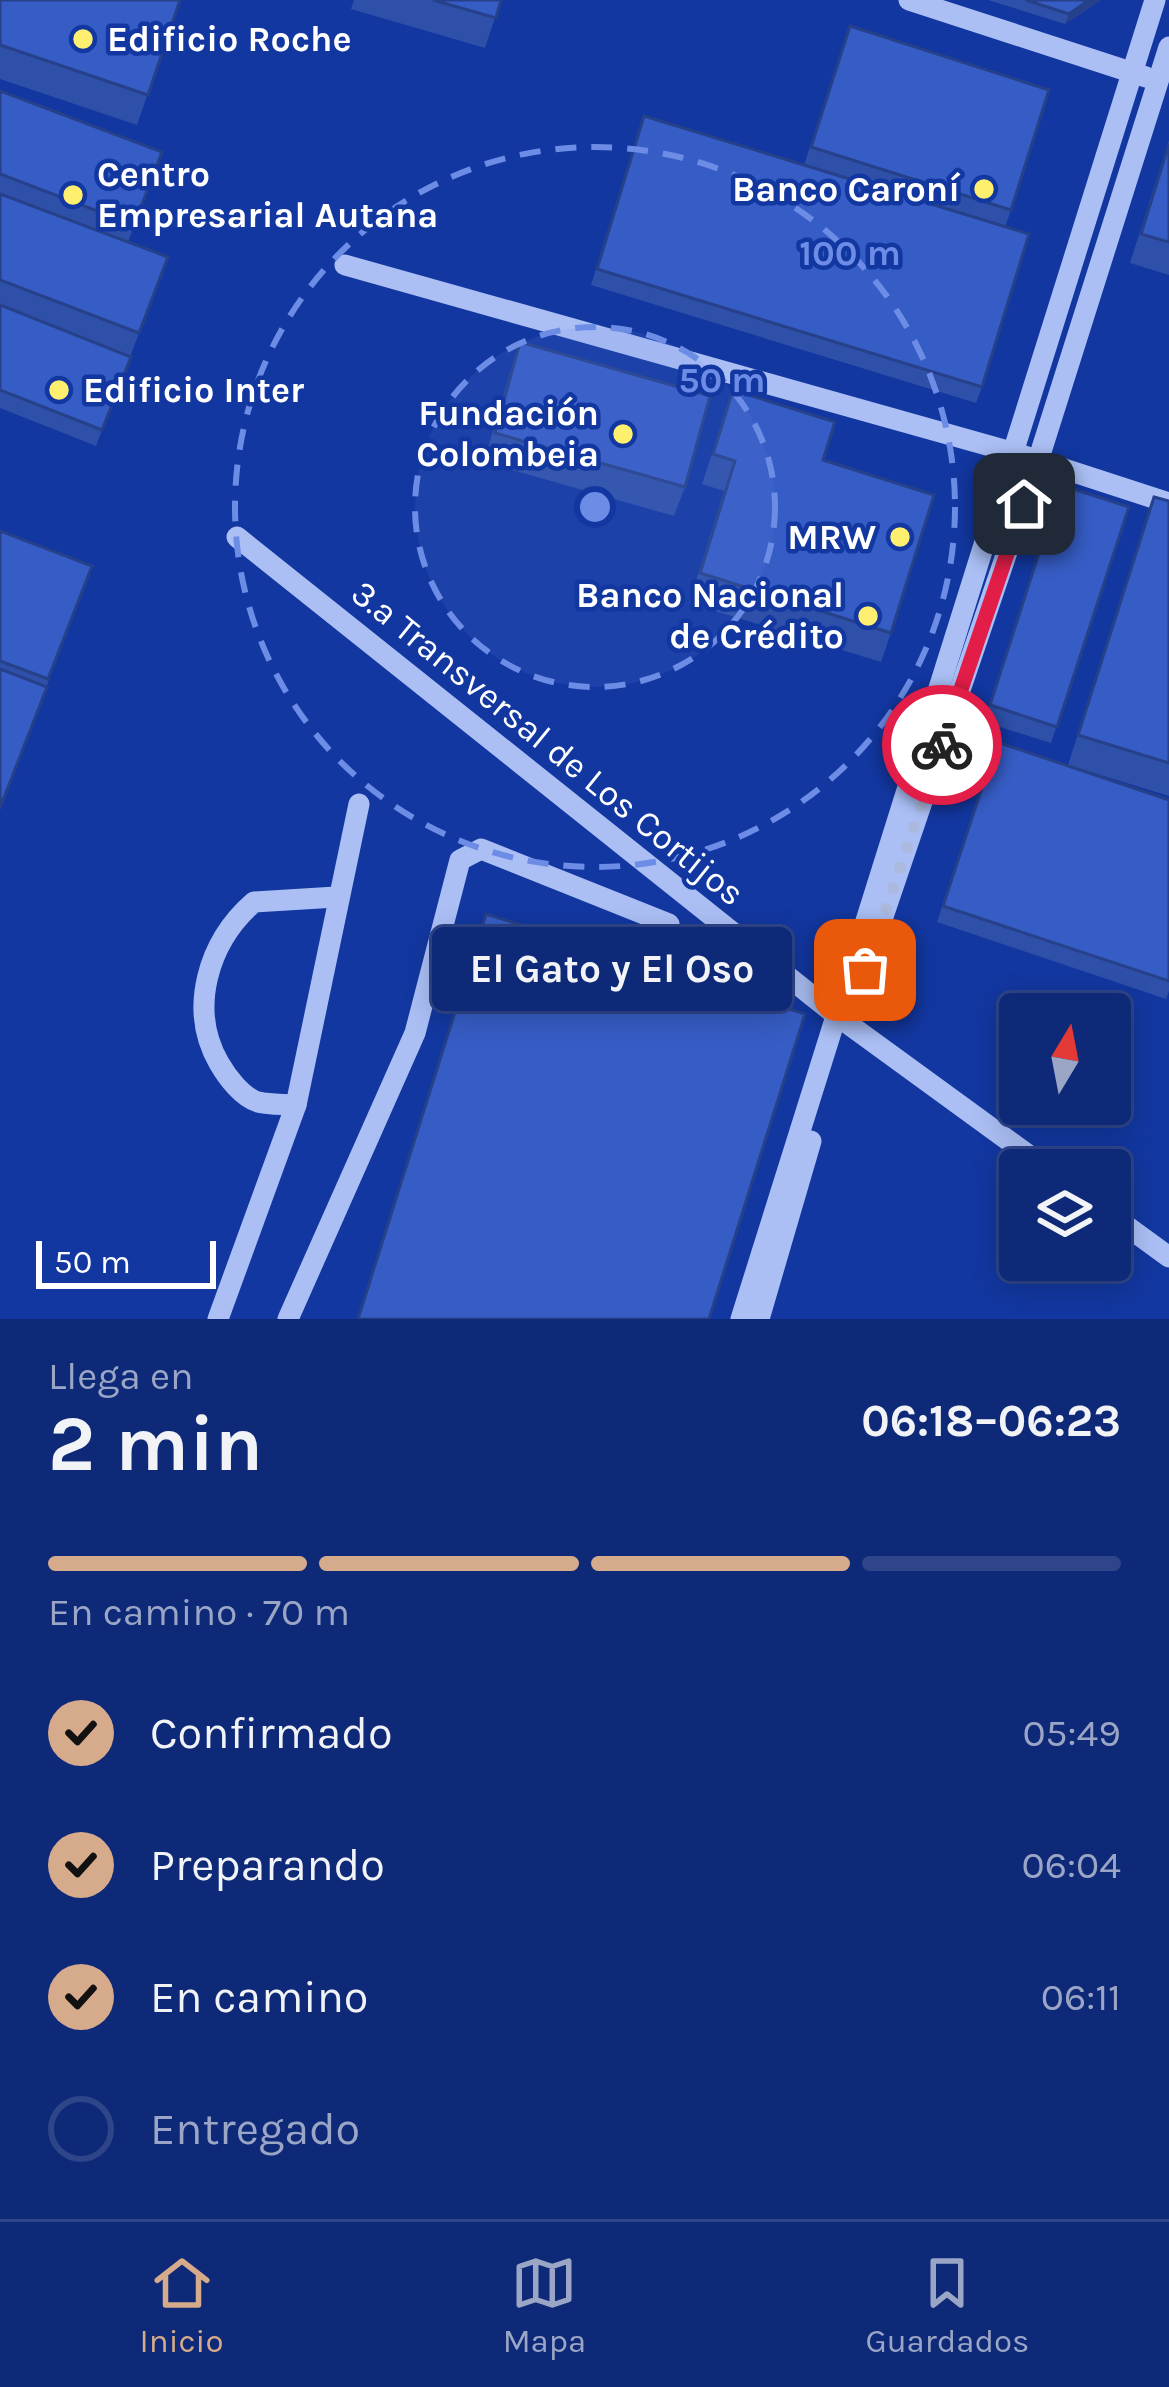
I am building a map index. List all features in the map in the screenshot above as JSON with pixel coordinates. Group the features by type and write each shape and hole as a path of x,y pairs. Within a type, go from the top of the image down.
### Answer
{"street":[{"path":"910,0 1164,83"},
{"path":"759,1319 843,1014 1155,0"},
{"path":"741,1319 1038,461 1164,83 1169,47"},
{"path":"345,266 1015,453 1169,503"},
{"name":"3.ª Transversal de Los Cortijos","path":"237,537 1021,1149"},
{"path":"218,1319 296,1105 359,804"},
{"path":"288,1319 415,1033 460,860 481,849 669,924"},
{"path":"296,1105 256,1101 235,1086 206,1039 201,1015 204,990 223,940 254,902 336,897"},
{"name":"3.ª Transversal de Los Cortijos","path":"843,1014 1039,1149"},
{"path":"1131,1214 1169,1242"},
{"path":"1131,1229 1169,1257"}],"building":[{"name":"Edificio Roche","path":"0,0 180,0 148,95 0,45"},
{"path":"433,0 501,0 496,18"},
{"path":"1026,0 1089,0 1069,14"},
{"path":"850,26 1049,90 1011,210 811,147"},
{"path":"0,91 162,152 134,225 0,174"},
{"path":"644,116 1029,234 982,387 597,269"},
{"path":"1169,144 1169,242 1141,234"},
{"path":"0,194 168,257 139,333 0,280"},
{"name":"Edificio Inter","path":"0,305 131,357 102,430 0,390"},
{"path":"520,342 710,396 685,487 495,433"},
{"path":"733,390 835,422 823,460 934,495 891,633 700,573 735,461 713,454"},
{"path":"1061,485 1129,507 1057,727 990,705"},
{"path":"1154,497 1169,501 1169,763 1078,735"},
{"path":"0,531 92,566 48,679 0,661"},
{"path":"0,669 47,687 0,808"},
{"path":"997,742 1169,800 1169,981 943,906"},
{"path":"486,914 805,1014 709,1319 358,1319"}],"way so far":[{"path":"865,970 942,745"}],"place":[{"name":"Edificio Roche","path":"83,39"},
{"name":"Banco Caroní","path":"984,189"},
{"name":"Centro Empresarial Autana","path":"73,195"},
{"name":"Edificio Inter","path":"59,390"},
{"name":"Fundación Colombeia","path":"623,434"},
{"name":"MRW","path":"900,537"},
{"name":"Banco Nacional de Crédito","path":"868,616"},
{"name":"El Gato y El Oso","path":"865,970"}],"route":[{"path":"942,745 1024,504"}]}
